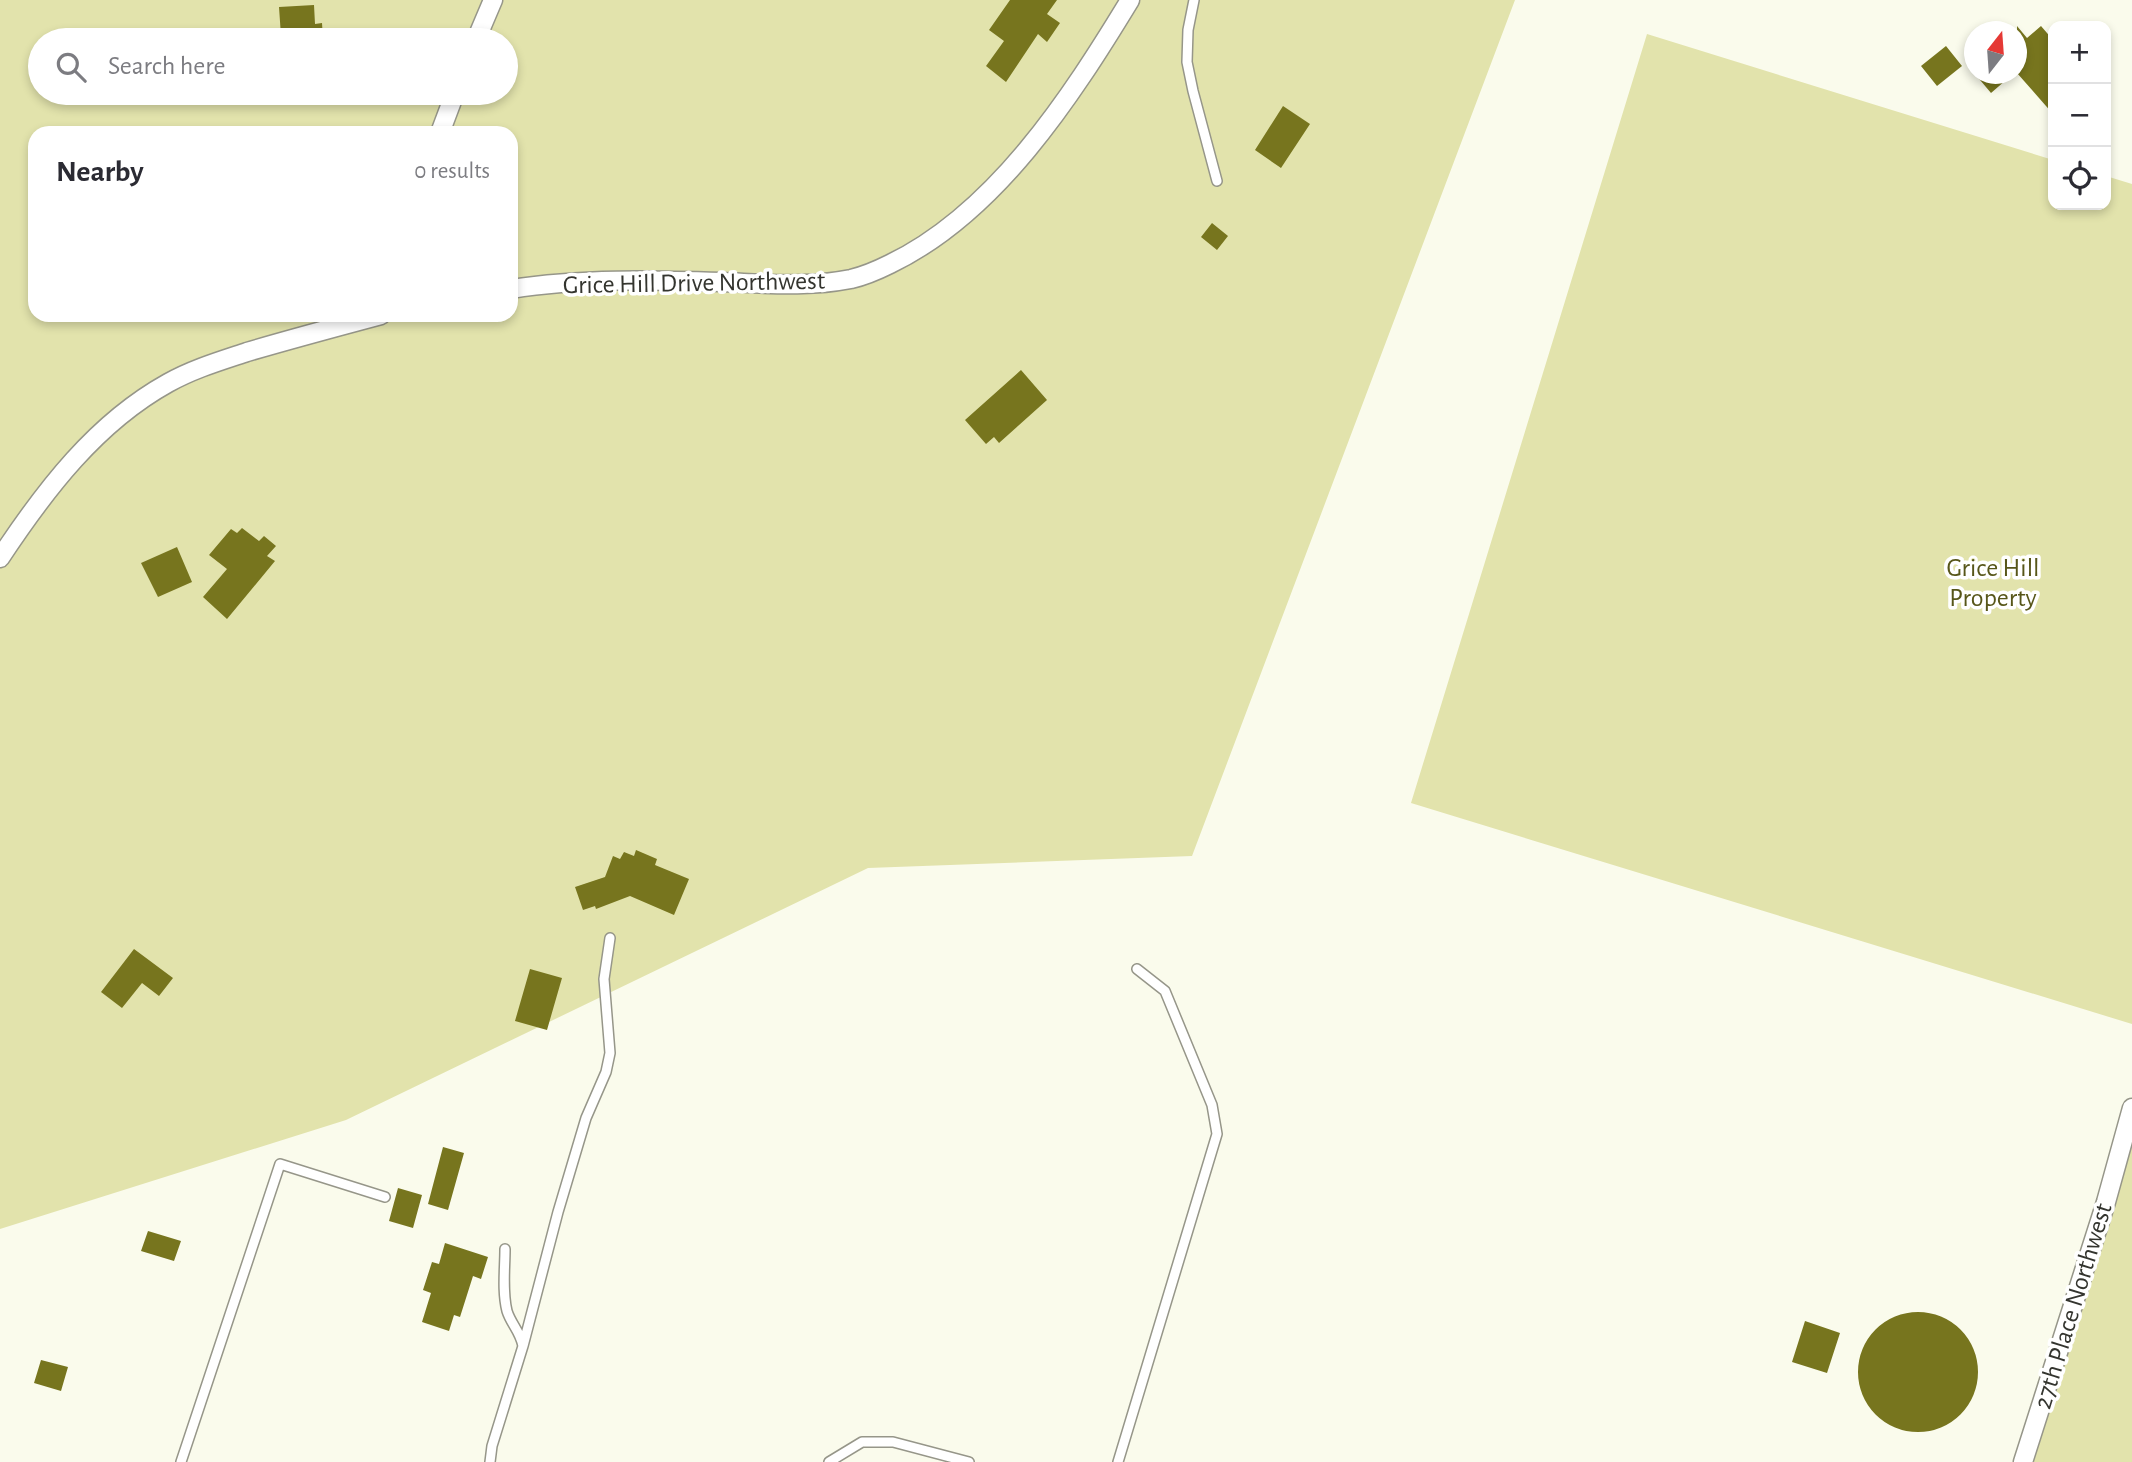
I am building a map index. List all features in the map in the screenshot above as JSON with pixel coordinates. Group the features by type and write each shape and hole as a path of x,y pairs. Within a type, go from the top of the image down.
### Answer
{"street":[{"path":"481,28 493,0"},
{"name":"Grice Hill Drive Northwest","path":"518,288 656,280 802,285 853,279 902,258 947,230 985,195 1030,146 1063,104 1130,0"},
{"path":"443,126 450,105"},
{"path":"0,558 26,519 86,445 118,415 169,382 209,364 356,322"},
{"name":"27th Place Northwest","path":"2023,1462 2106,1202 2132,1108"}],"lane":[{"path":"1195,0 1188,30 1187,62 1217,181"},
{"path":"490,1462 492,1446 523,1346 558,1212 586,1118 606,1072 610,1053 604,979 610,938"},
{"path":"1118,1462 1217,1134 1212,1105 1165,991 1137,969"},
{"path":"181,1462 280,1164 385,1197"},
{"path":"505,1249 508,1312 520,1333 523,1346"},
{"path":"829,1462 862,1442 893,1442 970,1462"}],"green space":[{"path":"0,0 1515,0 1192,856 868,868 346,1120 0,1229"},
{"name":"Grice Hill Property","path":"1647,34 2048,158 2048,210 2111,210 2111,178 2132,184 2132,1024 1411,803"},
{"path":"2132,1103 2132,1462 2021,1462"}],"building":[{"path":"1010,0 1057,0 1047,14 1060,23 1047,42 1038,34 1006,82 986,66 1004,41 989,30"},
{"path":"314,5 315,24 322,23 322,28 280,28 279,7"},
{"path":"2041,26 2048,34 2048,108 2027,84 2027,38"},
{"path":"1946,46 1962,66 1937,86 1921,66"},
{"path":"1983,84 2001,84 1991,93"},
{"path":"1283,106 1310,124 1281,168 1255,150"},
{"path":"1212,223 1228,236 1217,250 1201,237"},
{"path":"1021,370 1047,400 999,443 994,437 986,444 965,420"},
{"path":"242,528 259,541 264,536 276,546 267,556 275,561 227,619 203,597 227,569 209,555 231,529 237,533"},
{"path":"177,547 192,582 158,597 141,563"},
{"path":"636,850 657,859 655,865 689,879 674,915 630,896 596,909 595,906 583,910 575,887 605,877 613,856 620,859 624,852 634,856"},
{"path":"134,949 173,978 159,996 142,983 122,1008 101,992"},
{"path":"530,969 562,978 547,1030 515,1021"},
{"path":"443,1147 464,1153 448,1210 428,1204"},
{"path":"398,1188 422,1195 413,1228 389,1221"},
{"path":"148,1231 181,1241 174,1261 141,1251"},
{"path":"445,1243 488,1257 481,1279 473,1276 460,1317 454,1315 449,1331 422,1322 431,1293 423,1290 432,1262 439,1264"},
{"path":"1918,1312 1941,1316 1961,1329 1974,1349 1978,1372 1974,1395 1961,1415 1941,1428 1918,1432 1895,1428 1875,1415 1862,1395 1858,1372 1862,1349 1875,1329 1895,1316"},
{"path":"1805,1321 1840,1333 1827,1373 1792,1362"},
{"path":"41,1360 68,1367 61,1391 34,1383"}]}
